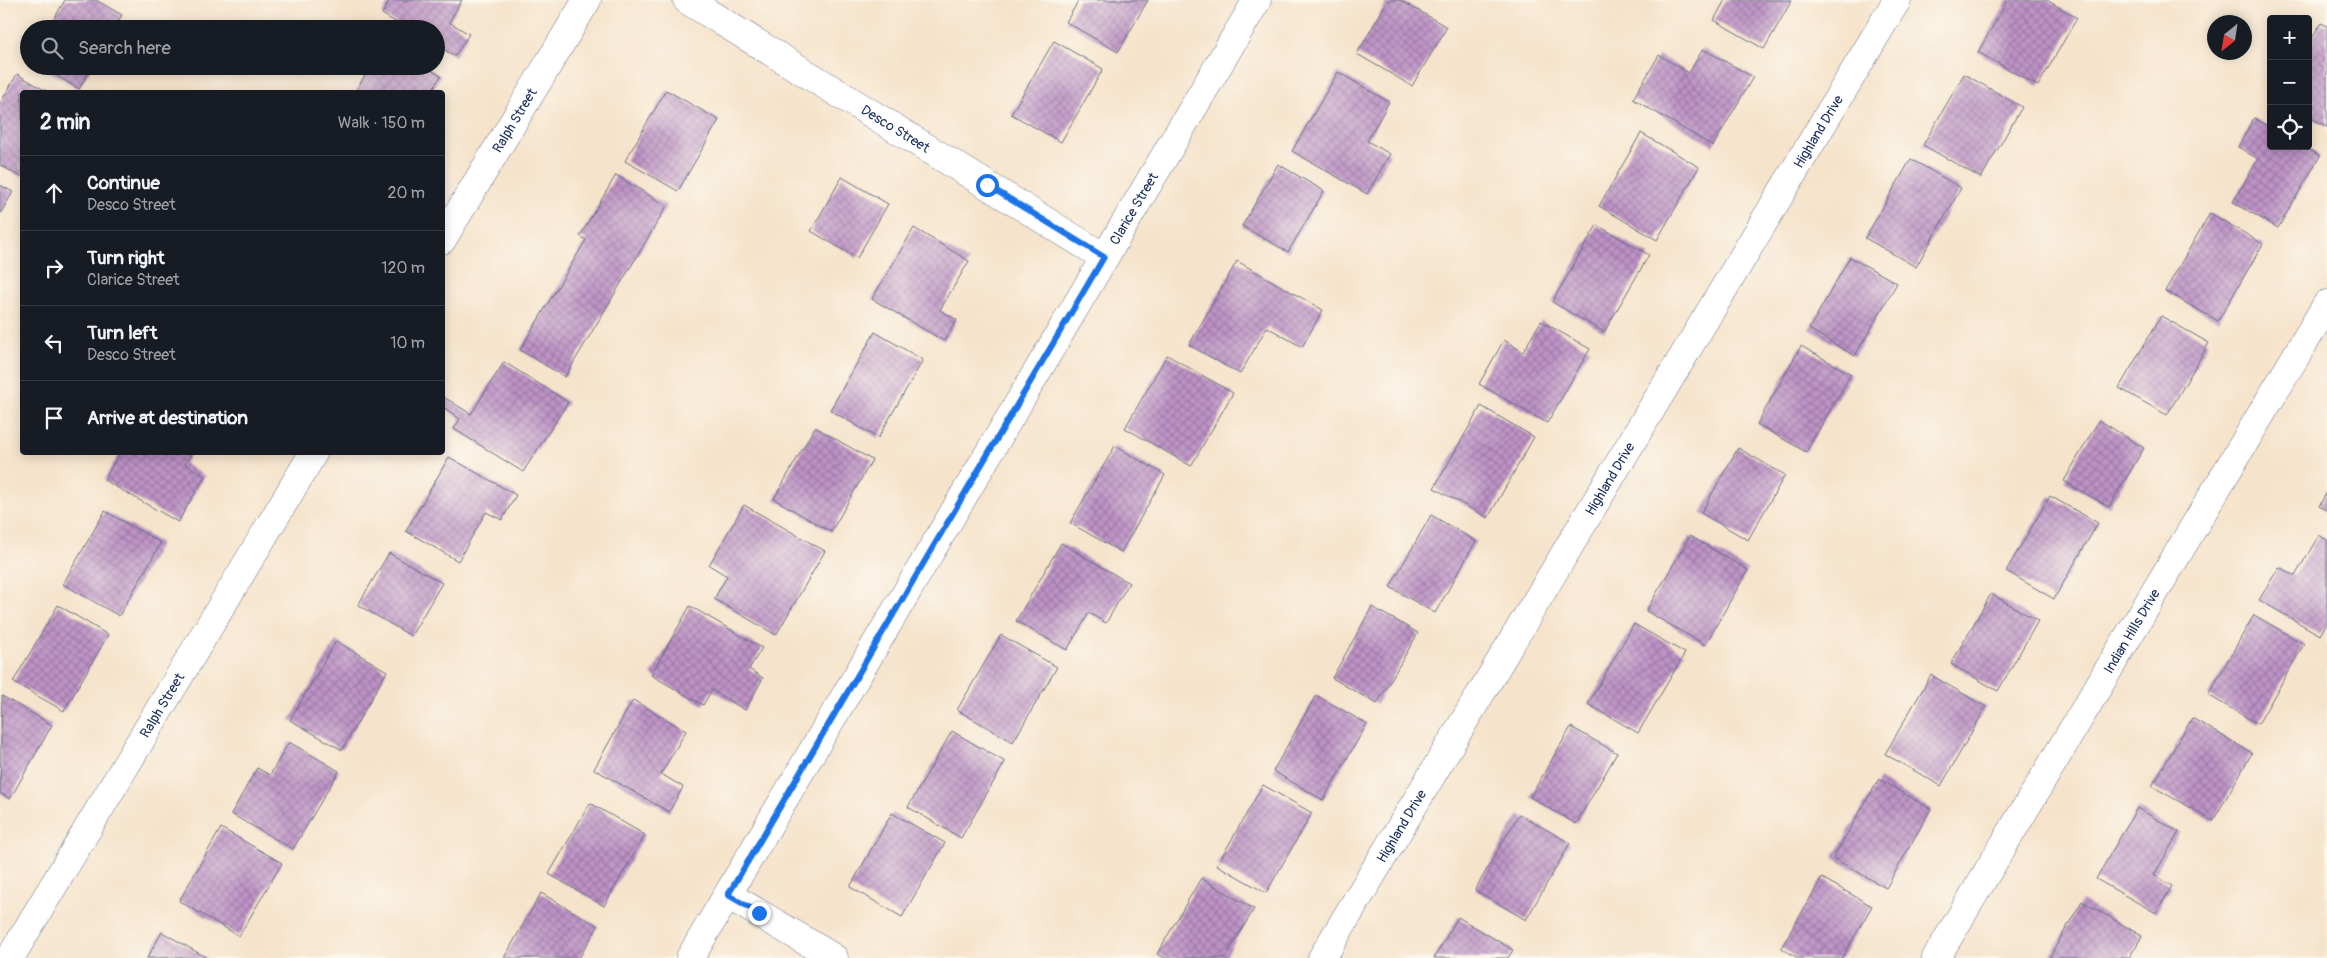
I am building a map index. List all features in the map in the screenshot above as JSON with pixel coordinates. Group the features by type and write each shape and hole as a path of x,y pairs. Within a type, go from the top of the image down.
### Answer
{"street":[{"name":"Ralph Street","path":"445,235 587,0"},
{"name":"Desco Street","path":"687,0 1104,257"},
{"name":"Clarice Street","path":"690,958 1257,0"},
{"name":"Highland Drive","path":"1322,958 1897,0"},
{"name":"Indian Hills Drive","path":"1936,958 2327,304"},
{"name":"Ralph Street","path":"10,958 312,455"},
{"path":"728,895 834,958"}],"building":[{"path":"65,0 96,0 122,15 119,20 53,20"},
{"path":"390,0 462,0 449,22 469,34 455,56 445,50 445,20 392,20 382,14"},
{"path":"1079,0 1148,0 1118,52 1066,22"},
{"path":"1388,0 1400,0 1447,27 1412,86 1357,54"},
{"path":"1725,0 1792,0 1764,49 1714,20"},
{"path":"2008,0 2047,0 2077,18 2038,86 1978,52"},
{"path":"2321,23 2327,26 2327,127 2312,118 2312,38"},
{"path":"1054,41 1103,69 1061,142 1011,114"},
{"path":"1703,49 1753,77 1713,146 1633,99 1659,55 1689,73"},
{"path":"1338,72 1389,102 1367,141 1390,154 1367,194 1292,151"},
{"path":"17,74 45,90 20,90 20,176 0,165 0,104"},
{"path":"1964,74 2022,107 1981,178 1923,145"},
{"path":"55,75 87,75 79,89"},
{"path":"365,75 441,76 432,90 356,90"},
{"path":"666,90 719,120 678,191 625,161"},
{"path":"2254,118 2267,126 2267,150 2310,150 2320,156 2278,228 2233,202 2258,159 2238,147"},
{"path":"1641,133 1699,167 1657,240 1599,206"},
{"path":"1911,159 1961,188 1916,267 1865,238"},
{"path":"1278,164 1324,191 1288,252 1242,226"},
{"path":"616,175 667,206 565,377 520,350 586,240 580,236"},
{"path":"842,177 888,204 857,258 811,231"},
{"path":"0,185 13,192 0,214"},
{"path":"2210,213 2263,244 2218,321 2165,291"},
{"path":"1597,225 1649,255 1604,332 1552,302"},
{"path":"914,228 969,261 940,310 957,320 944,341 872,299"},
{"path":"1850,257 1897,283 1855,356 1809,329"},
{"path":"1237,261 1323,310 1302,347 1267,327 1240,374 1189,345"},
{"path":"2161,316 2209,343 2167,415 2119,388"},
{"path":"1541,321 1590,349 1547,423 1479,384 1504,340 1523,352"},
{"path":"875,332 923,360 878,438 830,410"},
{"path":"1801,346 1851,374 1806,452 1757,424"},
{"path":"1167,355 1233,393 1191,466 1125,428"},
{"path":"504,362 568,402 523,472 454,429 460,419 445,408 445,398 471,414"},
{"path":"1481,406 1534,437 1488,518 1434,488"},
{"path":"2099,420 2144,448 2109,507 2064,481"},
{"path":"815,427 872,460 831,532 774,499"},
{"path":"1115,446 1165,475 1121,552 1070,523"},
{"path":"1738,448 1785,475 1748,540 1701,513"},
{"path":"118,455 190,455 185,464 205,476 178,522 104,480"},
{"path":"449,457 516,495 502,520 486,512 458,561 406,531"},
{"path":"2327,492 2327,511 2319,506"},
{"path":"2050,496 2098,523 2054,599 2006,571"},
{"path":"744,505 825,551 776,635 714,599 727,576 709,565"},
{"path":"105,511 161,543 119,616 63,584"},
{"path":"1431,515 1476,541 1435,613 1390,587"},
{"path":"2319,535 2327,540 2327,623 2320,635 2259,600 2279,567 2295,576"},
{"path":"1690,536 1748,570 1705,645 1646,611"},
{"path":"1061,543 1129,583 1106,623 1089,613 1067,650 1016,621"},
{"path":"389,553 442,583 411,636 358,605"},
{"path":"1991,594 2038,621 1998,691 1951,664"},
{"path":"58,605 108,635 64,711 13,682"},
{"path":"690,606 762,648 749,669 763,678 745,710 712,690 703,705 651,675"},
{"path":"1372,607 1418,633 1377,704 1332,678"},
{"path":"2254,615 2304,644 2258,724 2208,695"},
{"path":"1634,624 1685,653 1638,733 1588,704"},
{"path":"1001,635 1057,667 1013,742 957,710"},
{"path":"336,641 387,671 342,750 290,720"},
{"path":"1931,675 1986,707 1941,786 1885,754"},
{"path":"1316,695 1367,724 1323,800 1273,771"},
{"path":"2,696 52,725 10,799 0,793"},
{"path":"633,700 686,731 661,774 683,787 669,812 594,769"},
{"path":"2192,718 2252,753 2213,821 2152,786"},
{"path":"1571,727 1617,753 1576,824 1530,797"},
{"path":"952,731 1005,762 961,838 908,807"},
{"path":"289,742 339,771 293,849 231,814 257,768 270,775"},
{"path":"1879,779 1931,809 1886,888 1833,858"},
{"path":"1263,785 1312,813 1266,893 1217,865"},
{"path":"590,803 645,835 604,906 549,874"},
{"path":"2137,808 2179,832 2154,875 2172,886 2156,913 2096,879"},
{"path":"892,813 945,843 902,917 850,887"},
{"path":"1519,814 1570,843 1526,920 1475,890"},
{"path":"221,828 282,863 239,936 179,901"},
{"path":"1201,878 1254,909 1225,958 1165,958 1157,954"},
{"path":"1822,878 1872,906 1842,958 1798,958 1781,948"},
{"path":"541,893 598,926 579,958 504,958"},
{"path":"2082,901 2142,936 2129,958 2049,958"},
{"path":"1458,917 1513,950 1508,958 1434,958"},
{"path":"162,932 207,958 147,958"}],"route":[{"path":"759,913 728,895 1104,257 987,185"}]}
